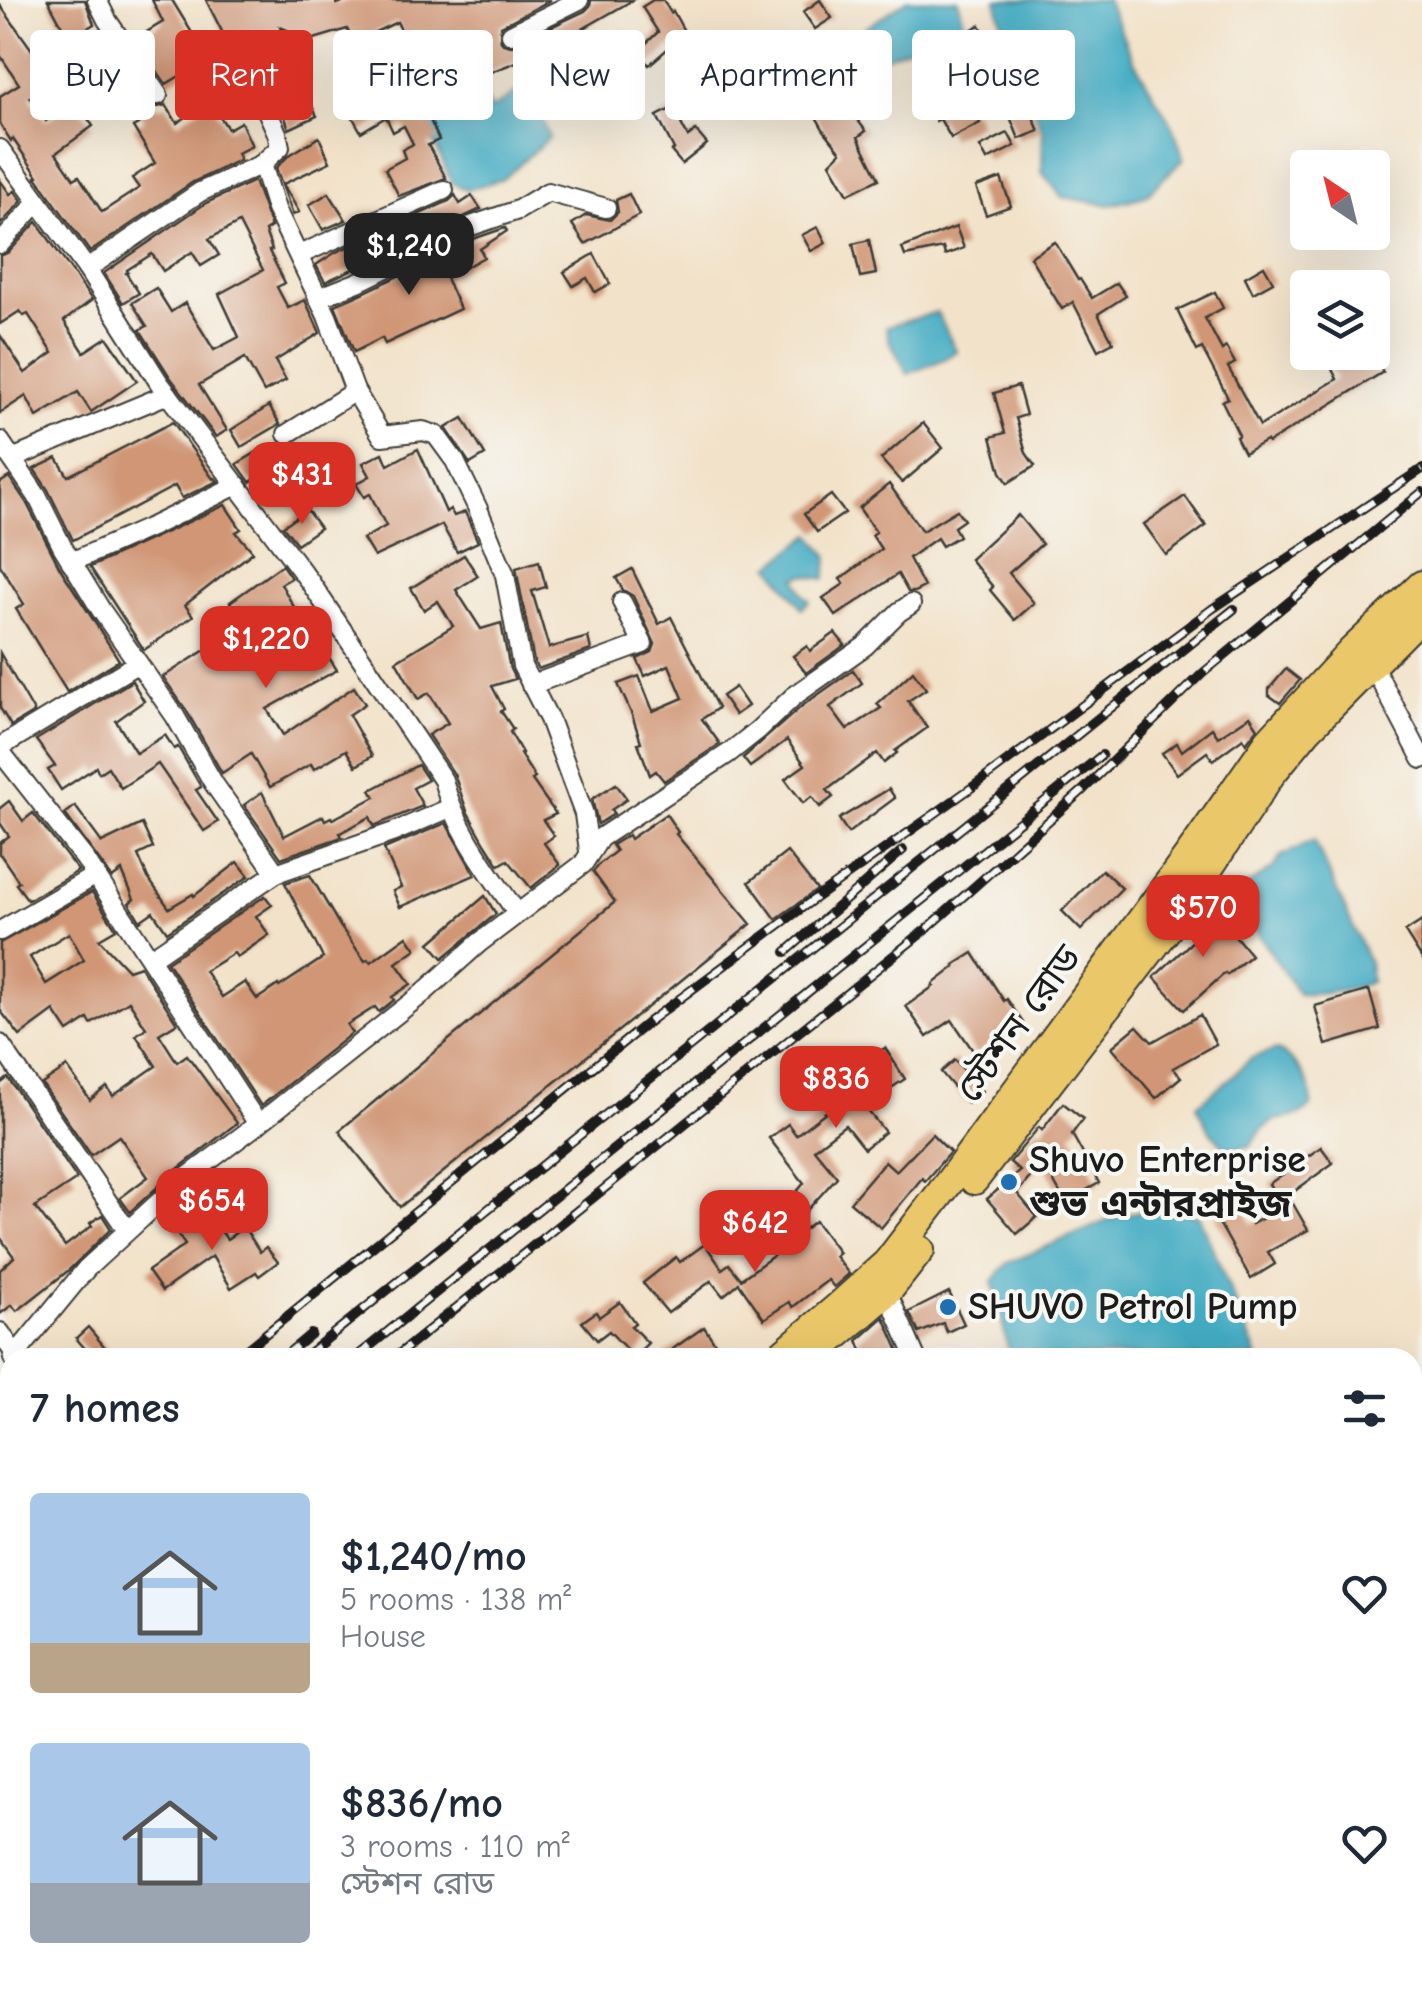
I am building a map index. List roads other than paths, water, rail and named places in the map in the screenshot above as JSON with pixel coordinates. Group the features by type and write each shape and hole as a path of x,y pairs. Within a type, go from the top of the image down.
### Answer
{"main road":[{"name":"স্টেশন রোড","path":"790,1348 886,1263 956,1174 1269,741 1351,652 1422,585"},
{"name":"স্টেশন রোড","path":"822,1348 887,1292 1177,916 1271,774 1307,730 1422,614"}],"street":[{"path":"97,0 106,20 158,95"},
{"path":"511,34 579,0"},
{"path":"87,269 200,192 262,164 280,147 271,120"},
{"path":"0,149 87,269 168,394 310,582 443,780 450,808 517,913"},
{"path":"262,164 276,210 318,298 355,391 382,436 423,431 436,435 456,461 505,575 522,666 548,720 584,814 589,851"},
{"path":"299,255 444,190"},
{"path":"318,298 471,226 518,210 548,192 606,208"},
{"path":"0,244 38,202"},
{"path":"287,434 355,391"},
{"path":"12,459 168,394"},
{"path":"0,441 37,496 101,610 276,873"},
{"path":"71,562 237,485"},
{"path":"531,685 642,644 622,602"},
{"path":"21,1348 86,1269 182,1181 583,864 600,838 744,741 794,696 865,646 911,604"},
{"path":"138,663 0,749 96,875 258,1124"},
{"path":"1372,664 1422,759"},
{"path":"151,958 276,873 450,808"},
{"path":"0,931 96,875"},
{"path":"0,1044 128,1230"},
{"path":"887,1292 912,1348"}],"water":[{"path":"907,0 958,0 965,25 952,30 912,30 912,46 892,54 892,30 863,30"},
{"path":"996,0 1107,0 1133,59 1174,129 1184,159 1145,196 1110,205 1062,197 1042,172 1043,132 1038,120 1075,120 1075,30 1004,30"},
{"path":"513,95 513,120 543,120 549,138 503,179 467,190 452,183 419,120 493,120 493,109"},
{"path":"937,312 956,351 908,374 886,327"},
{"path":"811,534 829,557 825,579 804,575 796,578 810,601 802,608 771,566"},
{"path":"1314,840 1369,962 1371,982 1335,992 1298,994 1240,906 1240,890 1273,868 1280,857"},
{"path":"1276,1050 1302,1074 1310,1090 1311,1107 1298,1116 1275,1120 1250,1146 1227,1150 1210,1131 1197,1105 1251,1058"},
{"path":"1161,1206 1199,1216 1254,1348 1008,1348 993,1281 1008,1263 1116,1217"}],"railway":[{"path":"248,1348 651,1020 1212,609 1422,469"},
{"path":"406,1348 929,927 1082,791 1203,673 1422,492"},
{"path":"315,1348 1234,609"},
{"path":"367,1348 1102,755"},
{"path":"786,952 903,850"},
{"path":"294,1348 311,1334"}],"place":[{"name":"Shuvo Enterprise শুভ এন্টারপ্রাইজ","path":"1009,1182"},
{"name":"SHUVO Petrol Pump","path":"948,1307"}]}
